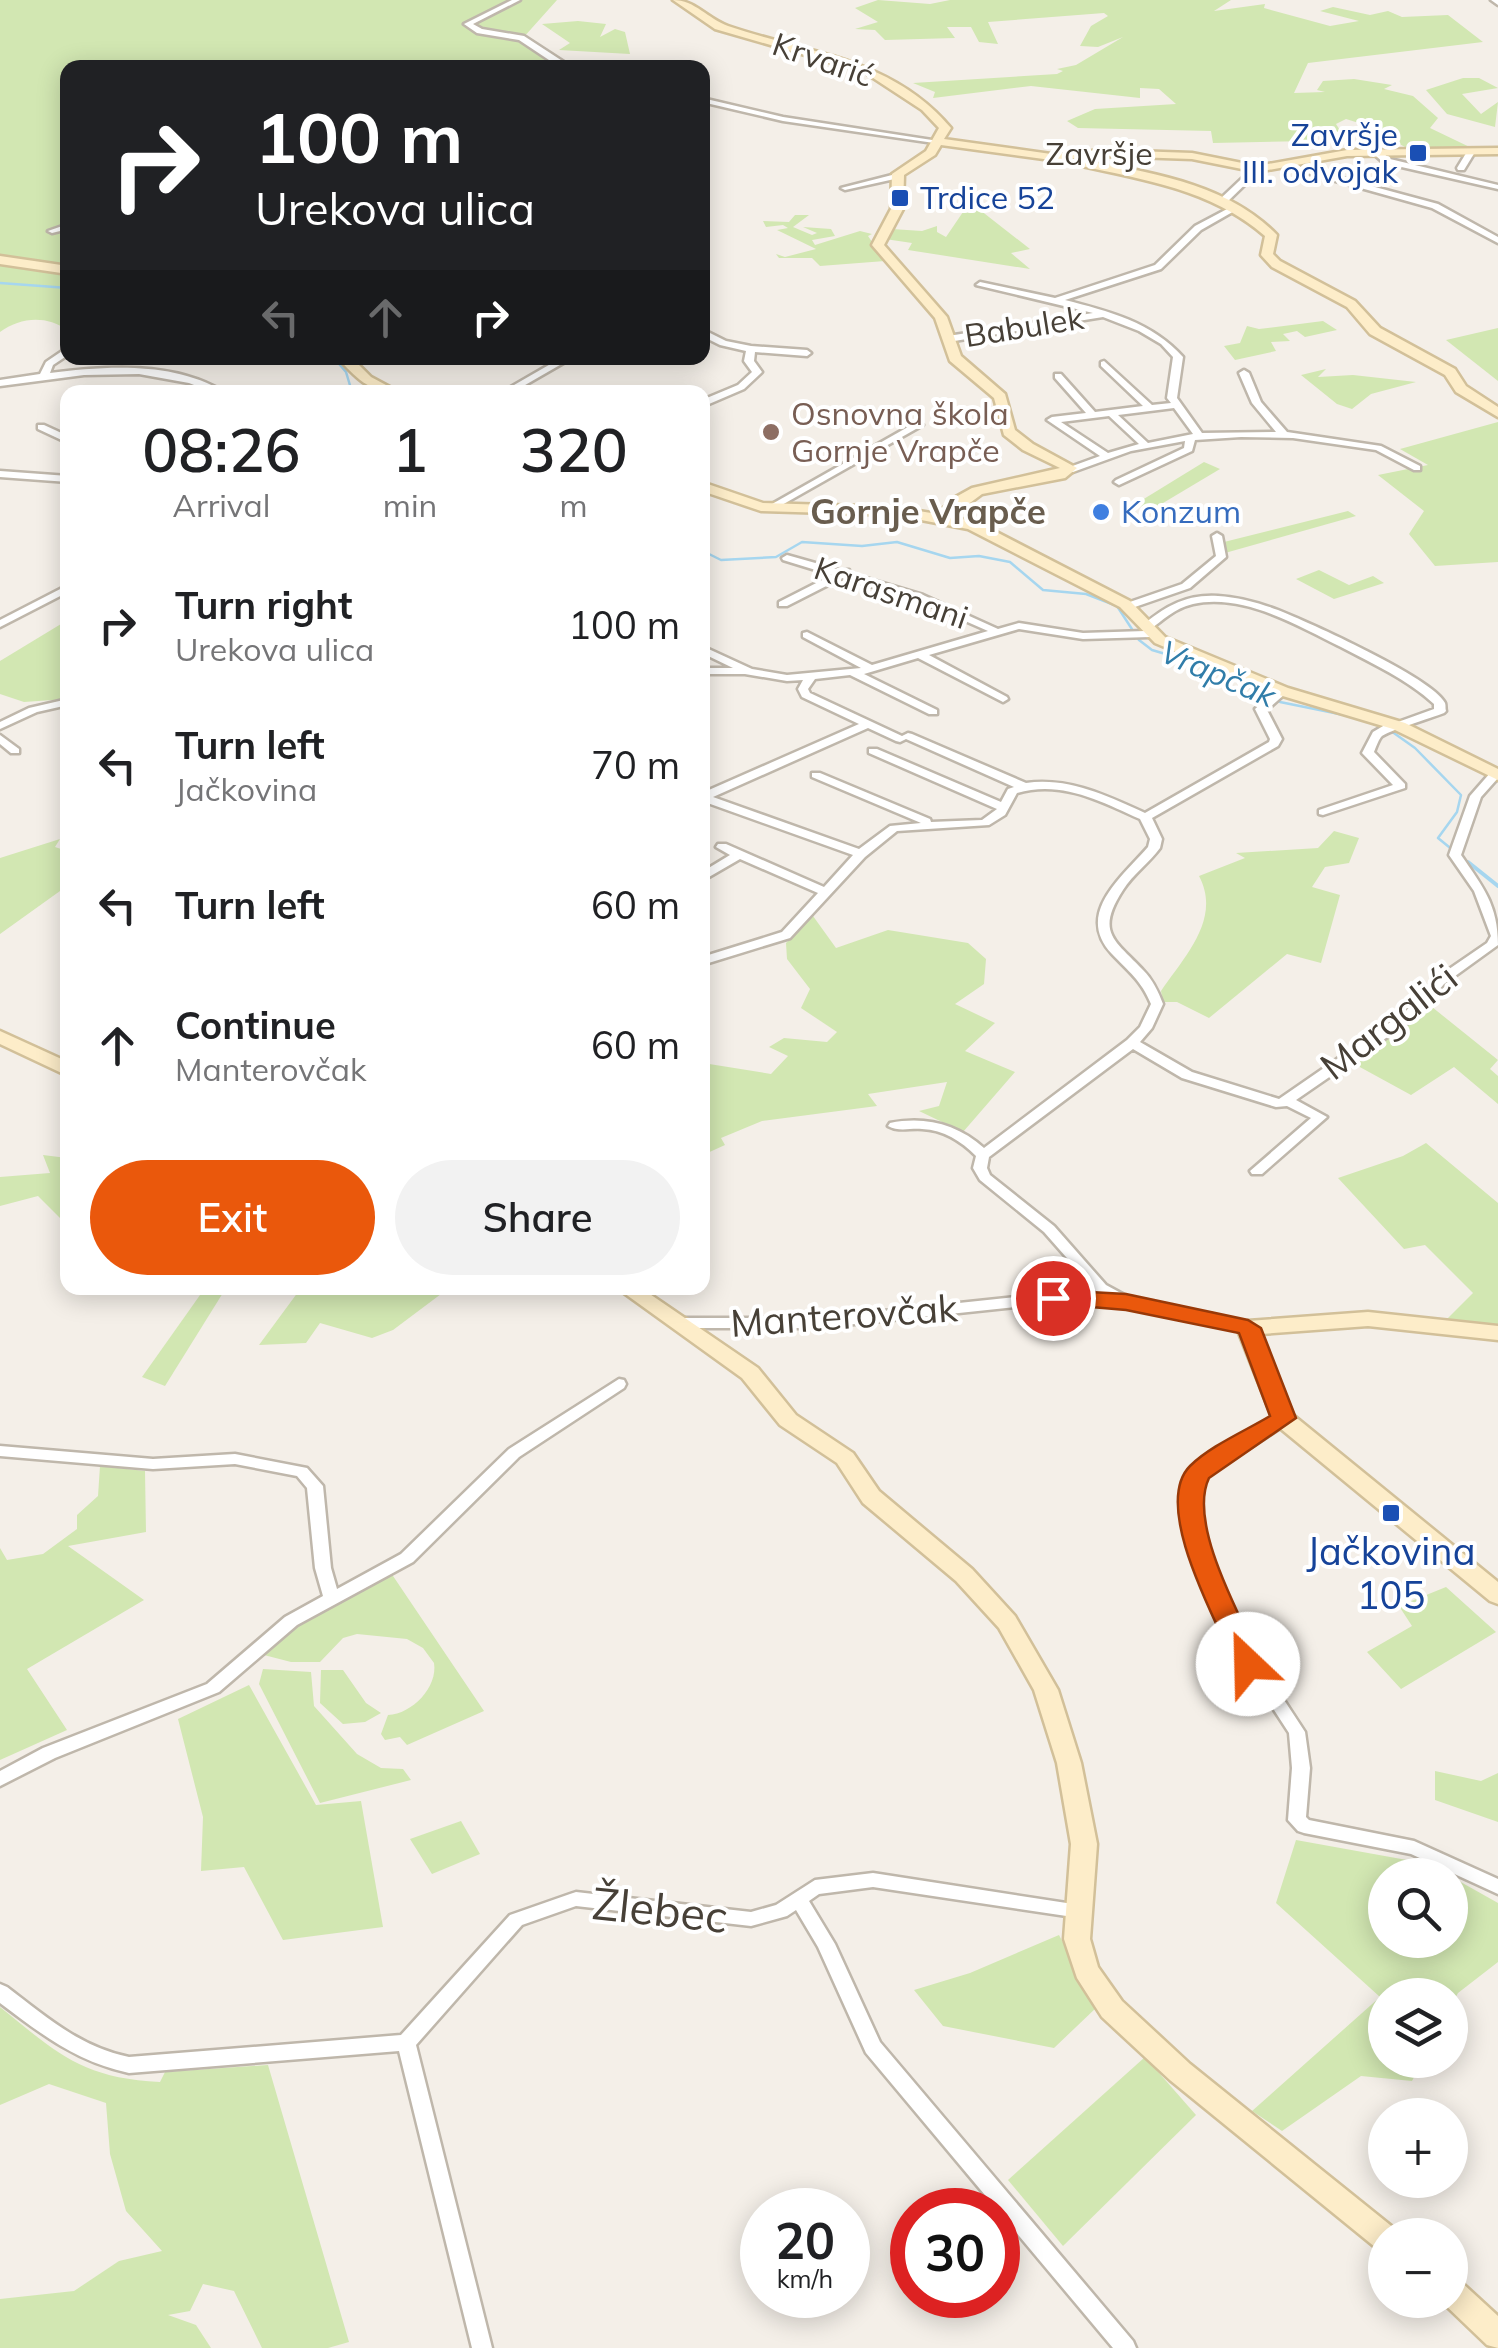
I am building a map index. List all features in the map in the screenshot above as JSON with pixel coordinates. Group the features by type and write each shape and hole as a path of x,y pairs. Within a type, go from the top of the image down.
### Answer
{"street":[{"path":"517,0 468,24 477,31 521,38 555,60"},
{"name":"Krvarić","path":"678,0 719,27 878,76 934,113 945,128 941,142"},
{"path":"710,102 783,119 941,142"},
{"path":"845,188 896,176 941,142"},
{"name":"Završje","path":"941,142 1052,157 1106,153 1192,156 1256,169 1338,154 1498,152"},
{"path":"1461,168 1471,152"},
{"path":"1380,154 1387,161 1498,187"},
{"path":"1052,157 1151,174 1227,206 1270,235 1266,255 1276,264 1350,304 1375,332 1450,372 1461,389 1498,413"},
{"path":"1289,165 1434,206 1498,240"},
{"path":"1054,301 1158,267 1227,206 1256,169"},
{"path":"896,176 897,209 878,245 935,309 961,364 1000,397 1014,438 1070,470"},
{"path":"52,231 60,228"},
{"path":"0,260 60,269"},
{"name":"Babulek","path":"980,285 1054,301 1148,332 1173,350 1178,368 1171,394 1176,405"},
{"name":"Babulek","path":"948,339 1100,315"},
{"path":"710,336 752,349 807,354"},
{"path":"710,400 755,375 757,372 748,361 752,349"},
{"path":"43,378 49,364 60,356"},
{"path":"1104,364 1150,408"},
{"path":"352,365 377,385"},
{"path":"520,385 555,365"},
{"path":"0,382 148,370 203,385"},
{"path":"1244,373 1257,403 1284,434"},
{"path":"1058,376 1092,415"},
{"path":"1106,456 1052,420 1176,405 1195,437"},
{"path":"1111,413 1146,446"},
{"path":"770,508 918,425"},
{"path":"41,428 60,436"},
{"path":"942,517 954,504 989,484 1070,470 1106,456 1195,437 1284,434 1378,448 1417,468"},
{"path":"1119,482 1189,450 1195,437"},
{"path":"0,474 60,478"},
{"path":"710,490 737,502 770,508 850,508 942,517 987,531 1128,606 1143,633"},
{"path":"1128,606 1189,584 1221,558 1217,536"},
{"name":"Karasmani","path":"787,558 845,572 950,608 994,630"},
{"path":"782,604 845,572"},
{"path":"0,624 60,592"},
{"path":"1143,633 1161,612 1191,601 1230,601 1283,614 1378,662 1439,703 1440,710 1432,716 1390,727 1368,753 1401,786 1323,812"},
{"path":"710,672 810,678 872,670 994,630 1031,626 1083,636 1143,633 1275,696 1390,727 1496,774"},
{"path":"807,635 872,670"},
{"path":"710,654 749,672"},
{"path":"922,656 1004,700"},
{"path":"853,672 933,712"},
{"path":"810,678 803,689 806,695 866,725 1025,787"},
{"path":"1145,817 1274,744 1276,739 1261,713 1275,696"},
{"path":"0,726 33,710 60,704"},
{"path":"710,794 866,725"},
{"path":"0,738 16,751"},
{"path":"873,751 1002,807"},
{"name":"Margalići","path":"1289,1102 1350,1052 1410,1015 1440,981 1492,945 1497,935 1480,891 1455,851 1476,796 1496,774"},
{"path":"816,775 936,826"},
{"path":"710,959 780,940 861,854 898,827 980,824 997,816 1012,791 1025,787 1066,786 1145,817 1156,840 1154,848 1115,891 1100,928 1104,940 1146,980 1156,999 1153,1018 1132,1043 983,1156 980,1168 985,1178 1049,1229 1101,1288 1126,1302"},
{"path":"710,800 861,854"},
{"path":"722,848 824,891"},
{"path":"710,873 738,855"},
{"path":"1480,891 1498,894"},
{"path":"0,1037 60,1066"},
{"name":"Margalići","path":"1132,1043 1199,1080 1264,1102 1289,1102 1320,1116 1257,1171"},
{"path":"896,1126 917,1124 953,1130 983,1156"},
{"path":"638,1295 750,1373 788,1420 845,1458 871,1497 964,1574 1007,1622 1046,1690 1068,1762 1084,1844 1077,1939 1086,1970 1112,2009 1266,2144 1368,2225"},
{"name":"Manterovčak","path":"680,1323 817,1323 969,1310 1019,1299 1126,1302 1248,1328"},
{"path":"1498,1333 1368,1320 1248,1328 1283,1418 1498,1595"},
{"path":"0,1779 49,1752 202,1695 291,1622 331,1596 407,1558 514,1453 619,1384"},
{"path":"1283,1418 1198,1472 1188,1494 1196,1542 1239,1644 1297,1732 1302,1768 1296,1820 1414,1848 1498,1887"},
{"path":"0,1451 153,1464 235,1459 302,1472 315,1486 323,1568 331,1596"},
{"name":"Žlebec","path":"406,2044 464,1982 506,1928 537,1909 590,1898 751,1920 800,1901 815,1887 873,1880 1080,1911"},
{"path":"800,1901 826,1944 874,2047 1126,2348"},
{"path":"0,1992 76,2049 95,2059 128,2066 406,2044 482,2348"},
{"path":"1468,2306 1498,2334"}],"green space":[{"path":"0,0 557,0 523,38 552,60 60,60 60,326 34,320 16,323 0,332"},
{"path":"878,0 930,4 950,0 1231,0 1214,11 1265,4 1264,8 1330,26 1359,21 1320,11 1333,7 1370,15 1388,11 1402,17 1448,15 1483,42 1308,63 1294,93 1325,92 1317,90 1323,81 1354,79 1392,85 1384,89 1413,96 1438,118 1430,128 1480,152 1407,148 1384,136 1391,133 1346,119 1336,124 1341,132 1315,135 1309,141 1213,143 1211,131 1078,128 1067,121 1095,109 1176,104 1159,89 1140,88 1140,98 1031,86 933,98 935,92 913,83 1057,74 1063,71 1057,69 1076,65 1123,37 1098,47 1080,46 1091,26 1108,16 1104,13 988,22 998,44 979,42 971,27 947,27 955,38 885,40 875,30 855,29 878,22 855,8"},
{"path":"542,24 606,24 600,37 615,29 625,32 630,54 559,50 570,43"},
{"path":"1463,78 1479,78 1498,88 1462,94 1481,114 1498,102 1495,127 1447,114 1426,90"},
{"path":"980,210 1030,249 1011,253 1030,269 908,250 912,243 885,239 892,229 922,231 937,226 937,232 946,237 963,212"},
{"path":"795,215 809,215 793,227 812,235 817,233 803,227 831,229 835,236 812,240 815,245 860,231 872,234 868,236 885,261 820,266 812,258 779,258 776,254 785,257 816,249 777,230 788,228 783,225 766,227 763,221 789,222"},
{"path":"1323,321 1337,330 1305,337 1297,331 1283,334 1290,341 1271,342 1276,351 1235,360 1224,346 1240,343 1247,326 1259,329"},
{"path":"1498,328 1498,381 1446,340"},
{"path":"1326,369 1318,377 1353,375 1416,382 1371,394 1352,409 1337,404 1301,375"},
{"path":"1498,422 1498,562 1435,566 1409,534 1424,511 1378,475 1428,465 1400,449"},
{"path":"1204,462 1220,469 1153,509 1134,505"},
{"path":"1348,511 1356,516 1225,553 1224,542"},
{"path":"1319,570 1349,585 1373,576 1384,583 1334,599 1296,579"},
{"path":"60,625 60,699 24,702 0,694 0,661"},
{"path":"1334,831 1359,838 1349,863 1325,867 1312,887 1340,895 1321,963 1287,954 1209,1018 1177,1002 1163,1002 1161,991 1189,951 1203,922 1205,892 1199,876 1245,858 1236,853 1318,848"},
{"path":"60,839 55,847 60,849 60,891 0,934 0,858"},
{"path":"813,916 836,948 888,930 968,943 986,959 984,984 955,1004 995,1023 965,1051 1015,1072 963,1132 919,1111 939,1106 947,1082 868,1094 877,1106 762,1121 721,1138 725,1145 710,1152 710,1064 771,1074 788,1056 769,1047 784,1038 827,1042 837,1032 801,1008 810,989 787,959 786,943"},
{"path":"1427,1003 1498,1060 1490,1069 1498,1076 1498,1104 1454,1067 1411,1095 1347,1060"},
{"path":"1426,1143 1498,1203 1498,1336 1438,1328 1473,1293 1425,1245 1404,1249 1338,1178 1403,1156"},
{"path":"43,1155 60,1157 60,1218 38,1196 0,1206 0,1177 50,1173"},
{"path":"200,1295 222,1295 165,1386 142,1377"},
{"path":"296,1295 440,1295 393,1330 372,1338 320,1323 306,1343 259,1345"},
{"path":"100,1466 145,1471 146,1532 68,1546 144,1600 27,1669 67,1730 0,1760 0,1548 7,1560 43,1554 77,1529 77,1515 98,1496"},
{"path":"391,1573 484,1711 407,1745 400,1737 385,1740 381,1734 388,1715 406,1710 428,1690 434,1663 423,1648 407,1639 357,1634 343,1638 320,1662 291,1662 264,1655 315,1613"},
{"path":"1446,1587 1496,1632 1401,1689 1367,1652 1412,1626 1399,1606"},
{"path":"263,1669 311,1672 314,1706 357,1754 381,1768 403,1769 411,1780 320,1803 259,1684"},
{"path":"321,1670 343,1670 366,1703 381,1713 365,1722 343,1724 320,1703"},
{"path":"249,1685 316,1805 361,1801 383,1927 283,1940 244,1867 201,1871 203,1817 178,1719"},
{"path":"1435,1771 1481,1781 1498,1773 1498,1822 1435,1800"},
{"path":"461,1821 480,1854 432,1874 410,1839"},
{"path":"1296,1840 1396,1858 1368,1858 1368,1958 1468,1958 1468,1886 1498,1903 1498,1962 1468,1985 1468,1978 1368,1978 1368,1986 1276,1903"},
{"path":"1059,1935 1097,2007 1054,2048 943,2026 914,1990 970,1973"},
{"path":"0,2007 72,2061 133,2080 160,2082 165,2072 268,2065 349,2342 328,2348 262,2348 234,2291 203,2284 190,2311 168,2315 196,2325 211,2348 0,2348 0,2299 74,2291 119,2261 162,2251 126,2211 110,2154 106,2103 49,2084 0,2105"},
{"path":"1368,2008 1368,2077 1361,2076 1282,2131 1252,2111"},
{"path":"1145,2057 1196,2115 1063,2246 1020,2194 1020,2188 1008,2180"}],"waterway":[{"name":"Vrapčak","path":"0,283 60,287"},
{"name":"Vrapčak","path":"340,365 350,385"},
{"name":"Vrapčak","path":"710,554 721,560 776,557 802,542 862,546 897,542 950,558 979,556 1010,562 1043,590 1086,594 1117,606 1139,640 1152,650 1206,666 1280,702 1349,716"},
{"name":"Vrapčak","path":"1363,720 1382,727"},
{"name":"Vrapčak","path":"1391,731 1415,748 1461,795 1457,812 1438,838 1471,865"},
{"name":"Vrapčak","path":"1468,862 1498,886"}],"place":[{"name":"Završje III. odvojak","path":"1418,153"},
{"name":"Trdice 52","path":"900,198"},
{"name":"Osnovna škola Gornje Vrapče","path":"771,432"},
{"name":"Konzum","path":"1101,512"},
{"name":"Jačkovina 105","path":"1391,1513"}],"district":[{"name":"Gornje Vrapče","path":"928,512"}],"route":[{"path":"1053,1298 1126,1302 1248,1328 1283,1418 1198,1472 1188,1494 1196,1542 1248,1664"}]}
